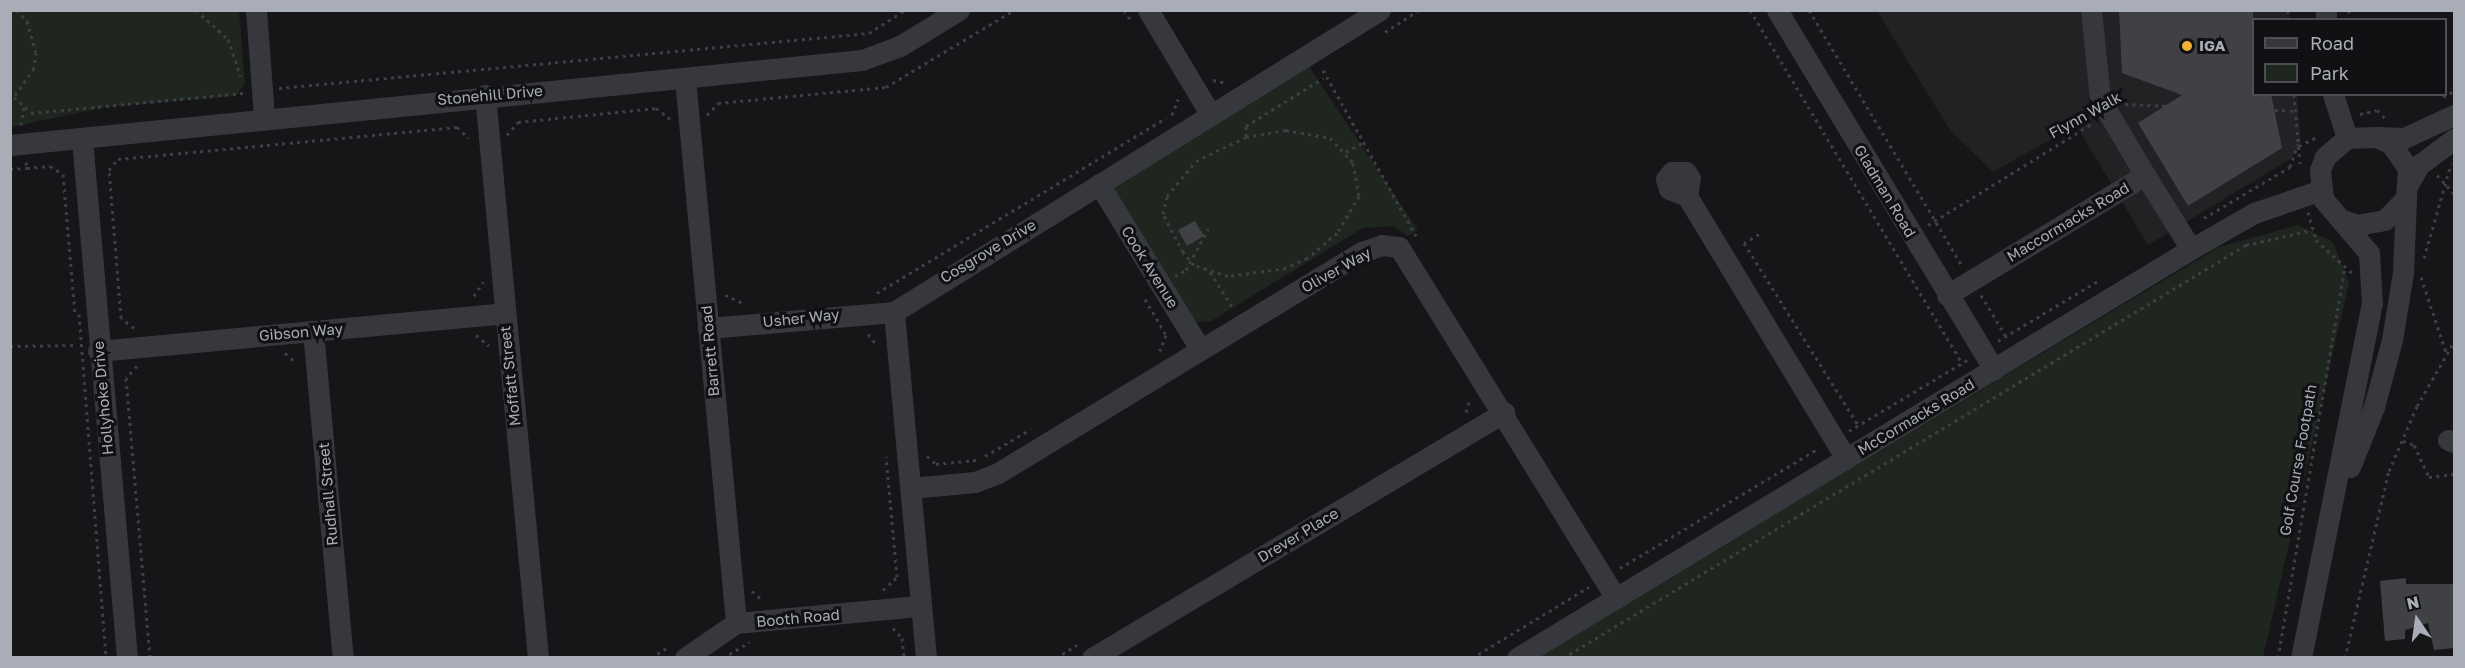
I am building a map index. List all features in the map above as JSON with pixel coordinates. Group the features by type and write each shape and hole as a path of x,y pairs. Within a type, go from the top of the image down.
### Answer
{"street":[{"path":"256,10 253,92 264,117"},
{"name":"Stonehill Drive","path":"17,145 264,117 485,95 684,79 862,60 900,46 959,10"},
{"path":"1148,10 1209,112"},
{"name":"Cosgrove Drive","path":"894,312 1055,198 1099,184 1209,112 1380,10"},
{"name":"Gladman Road","path":"1777,10 1994,370"},
{"path":"2091,10 2100,99 2145,175"},
{"name":"Barrett Road","path":"684,79 736,623"},
{"name":"Moffatt Street","path":"485,95 479,138 504,312 538,657"},
{"path":"2334,96 2344,132"},
{"path":"2301,657 2372,304 2369,253 2321,190 2325,157 2344,132 2384,130 2404,138 2449,110"},
{"path":"2333,506 2374,407 2392,340 2403,273 2407,190 2401,155 2384,130"},
{"name":"Hollyhoke Drive","path":"82,139 98,351 127,657"},
{"path":"2343,220 2371,225 2385,220 2407,190 2419,165 2454,139"},
{"name":"Maccormacks Road","path":"1947,295 2145,175 2185,240"},
{"name":"Cook Avenue","path":"1099,184 1152,290 1200,349"},
{"name":"McCormacks Road","path":"1517,657 2017,356 2185,240 2321,190"},
{"path":"1687,196 1846,459"},
{"name":"Oliver Way","path":"911,488 947,484 998,472 1362,252 1382,245 1400,247 1504,412 1611,573 1616,598"},
{"name":"Gibson Way","path":"98,351 504,312"},
{"path":"894,312 926,657"},
{"name":"Usher Way","path":"708,328 894,312"},
{"name":"Rudhall Street","path":"313,331 344,657"},
{"name":"Drever Place","path":"1092,657 1504,412"},
{"name":"Booth Road","path":"682,649 736,623 921,606"}],"path":[{"path":"16,10 27,21 36,52 34,68 12,98 31,113 869,33 905,10"},
{"path":"196,10 228,39 253,92"},
{"path":"150,657 126,378 136,367 146,365 142,328 132,328 121,318 109,170 118,159 457,127 479,138 507,136 518,122 656,108 670,121 706,119 717,103 886,87 1014,10"},
{"path":"1381,34 1419,10"},
{"path":"1750,10 1962,363"},
{"path":"1809,10 2029,376"},
{"path":"1334,63 1320,72 1420,242"},
{"path":"1206,72 1210,79 1228,84 1237,78"},
{"path":"1246,137 1246,126 1323,78"},
{"path":"2449,110 2454,91"},
{"path":"867,294 878,293 1055,198 1174,114 1174,92"},
{"path":"2185,240 2290,167 2298,144 2294,96"},
{"name":"Flynn Walk","path":"1912,236 2129,102 2296,111"},
{"path":"24,107 17,145 27,168"},
{"path":"2344,132 2370,109 2384,130"},
{"path":"1264,131 1314,134 1346,152 1358,173 1359,196 1326,246 1275,270 1246,276 1209,272 1191,261 1171,235 1163,214 1167,196 1196,161 1246,137 1264,131"},
{"path":"471,150 479,138"},
{"path":"1346,152 1362,143"},
{"path":"2415,285 2452,160"},
{"path":"10,169 50,166 63,174 75,314"},
{"path":"1154,355 1167,335 1152,290 1191,261 1208,229"},
{"path":"1563,657 2246,245 2312,230"},
{"path":"1760,234 1744,243 1858,425"},
{"name":"Golf Course Footpath","path":"2278,657 2345,267"},
{"path":"468,298 483,283 482,272"},
{"path":"1209,272 1243,324"},
{"path":"1472,657 2108,275"},
{"path":"722,282 723,293 736,304 751,303"},
{"path":"865,331 877,342 878,354"},
{"path":"2345,657 2389,471 2454,342"},
{"path":"10,346 78,345"},
{"path":"924,453 936,464 979,460 1037,425"},
{"path":"2403,441 2414,445 2429,477 2454,474"},
{"path":"870,591 885,590 897,577 886,449"},
{"path":"944,463 947,484"},
{"path":"1611,573 1613,558"},
{"path":"732,588 751,586 763,601 775,600"},
{"path":"886,626 902,638 904,657"},
{"path":"723,657 756,641"},
{"path":"651,657 682,649"}],"shaded area":[{"path":"1877,11 2289,11 2290,18 2252,18 2252,96 2297,96 2301,143 2292,158 2148,245 2076,125 1993,172 1950,130"}],"green space":[{"path":"11,10 239,11 245,84 236,96 106,107 11,127"},
{"path":"1306,62 1418,230 1408,236 1394,226 1363,228 1211,321 1196,322 1114,197 1112,184"},
{"path":"2298,225 2333,242 2349,283 2263,657 1536,658 2219,247"}],"building":[{"path":"2119,10 2253,10 2252,96 2271,96 2282,148 2188,206 2138,123 2182,95 2122,73"},
{"path":"1195,221 1204,236 1187,246 1178,230"},
{"path":"2406,578 2406,584 2454,584 2454,648 2434,650 2428,623 2405,630 2405,639 2385,641 2380,581"}],"place":[{"name":"IGA","path":"2187,46"}]}
